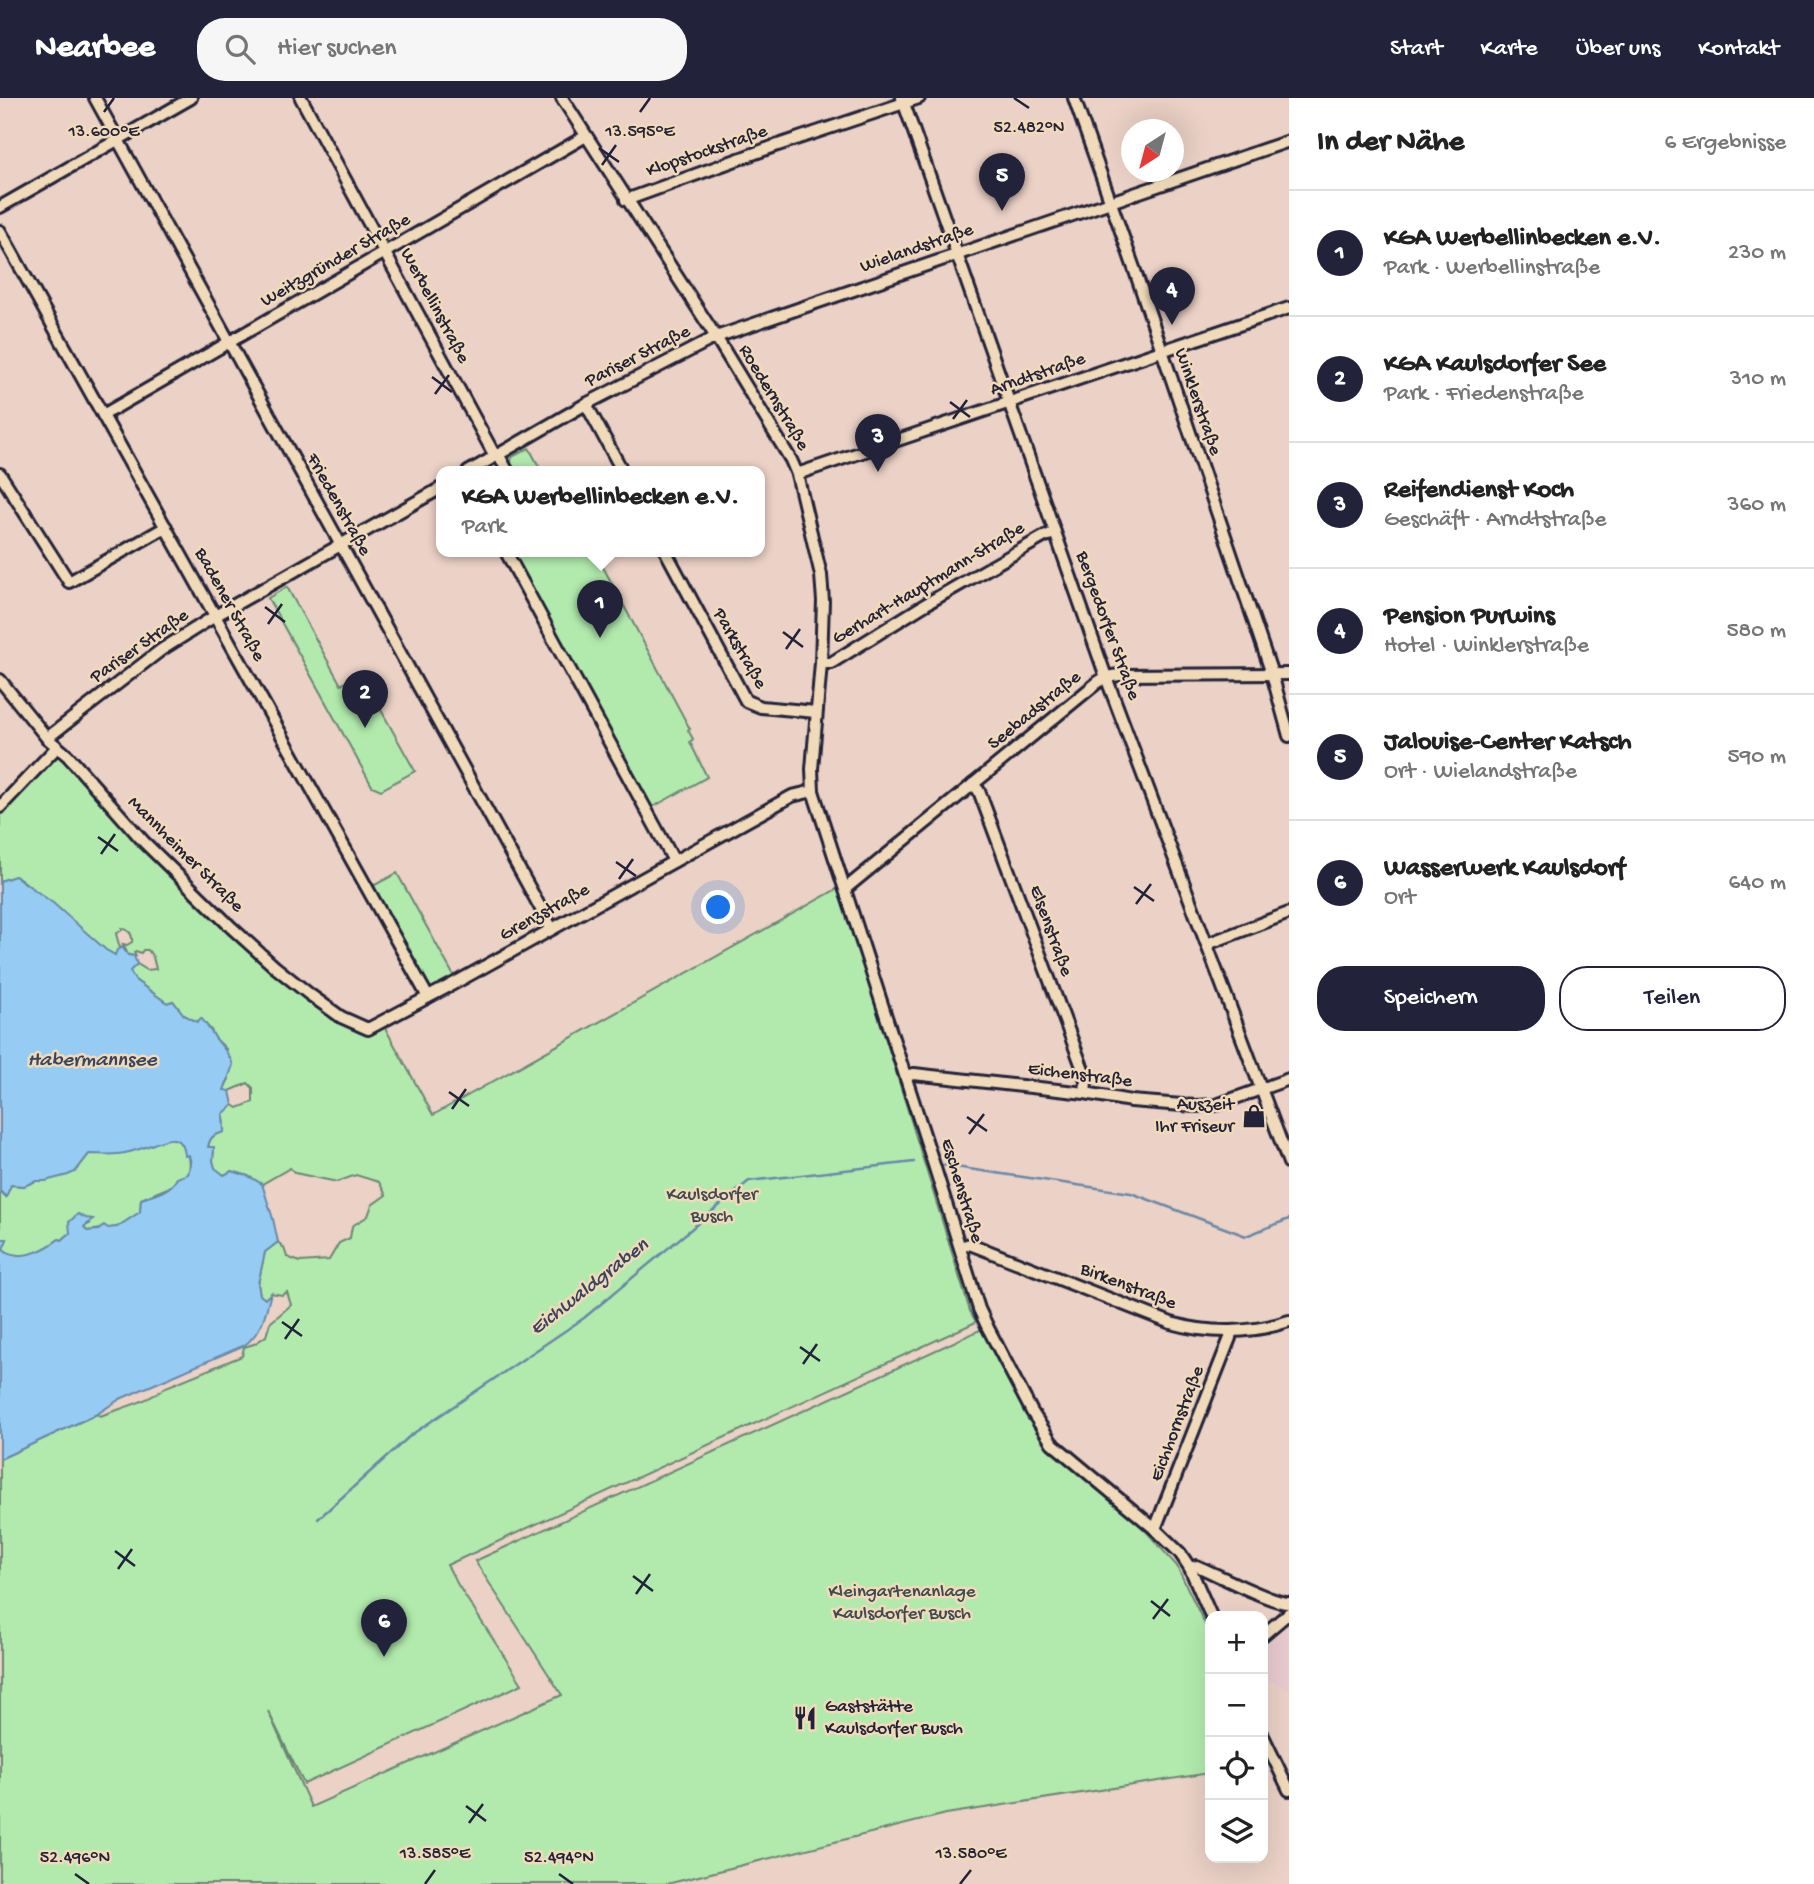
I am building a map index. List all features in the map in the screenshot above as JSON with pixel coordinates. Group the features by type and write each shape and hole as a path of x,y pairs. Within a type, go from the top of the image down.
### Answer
{"street":[{"name":"Friedenstraße","path":"95,98 552,929"},
{"path":"0,207 191,98"},
{"name":"Werbellinstraße","path":"301,98 504,466"},
{"name":"Roedernstraße","path":"562,98 716,337 797,474 821,575 823,601 813,759"},
{"name":"Klopstockstraße","path":"626,200 903,101 919,98"},
{"name":"Winklerstraße","path":"1074,98 1272,674 1289,736"},
{"name":"Bergedorfer Straße","path":"903,101 1106,677 1289,1163"},
{"name":"Weitzgründer Straße","path":"103,415 586,136"},
{"name":"Wielandstraße","path":"716,337 1289,141"},
{"name":"Badener Straße","path":"0,231 428,997"},
{"name":"Arndtstraße","path":"797,474 1289,308"},
{"name":"Pariser Straße","path":"478,466 586,404 716,337"},
{"path":"586,404 620,466"},
{"path":"0,474 69,582 166,527"},
{"name":"Pariser Straße","path":"47,738 161,650 215,616 436,491"},
{"name":"Gerhart-Hauptmann-Straße","path":"821,663 831,663 938,597 1055,533"},
{"path":"509,557 674,861"},
{"name":"Parkstraße","path":"669,557 746,701 761,707 817,712"},
{"name":"Seebadstraße","path":"845,890 1106,677 1289,674"},
{"name":"Mannheimer Straße","path":"0,680 47,738 68,756 144,842 258,951 341,1017 368,1029"},
{"path":"0,807 57,747"},
{"name":"Eschenstraße","path":"813,759 813,791 979,1309 1032,1412 1052,1443 1180,1553 1190,1568 1209,1611"},
{"name":"Elsenstraße","path":"973,784 979,791 1084,1072 1085,1093"},
{"name":"Grenzstraße","path":"368,1029 792,796 813,791"},
{"path":"1207,944 1289,913"},
{"name":"Eichenstraße","path":"906,1078 914,1074 1085,1093 1131,1101 1206,1106 1216,1105 1289,1079"},
{"name":"Birkenstraße","path":"960,1247 970,1244 1171,1323 1200,1330 1231,1332 1289,1321"},
{"name":"Eichhornstraße","path":"1155,1529 1231,1332"},
{"path":"1190,1568 1197,1566 1282,1603 1289,1602"},
{"path":"1268,1631 1289,1613"},
{"path":"1263,1737 1289,1790"}],"shaded area":[{"path":"1289,1626 1289,1690 1268,1680 1268,1643"}],"green space":[{"path":"529,448 539,466 510,466 512,457"},
{"path":"515,557 598,557 690,729 688,730 693,739 690,742 707,777 651,808"},
{"path":"287,587 341,685 361,674 415,771 381,790 372,786 268,598"},
{"path":"60,754 323,1009 349,1027 364,1033 384,1026 433,1115 837,889 844,904 970,1311 976,1322 447,1565 522,1684 304,1784 268,1711 311,1807 562,1695 475,1561 982,1329 1043,1440 1128,1511 1177,1566 1205,1625 1205,1774 946,1814 667,1884 0,1884 0,1459 97,1414 100,1416 134,1404 166,1387 242,1356 244,1347 266,1336 270,1323 291,1305 287,1292 282,1295 271,1293 265,1299 260,1295 258,1284 265,1252 278,1242 287,1257 300,1262 329,1260 339,1243 350,1238 352,1226 368,1216 372,1205 386,1195 379,1182 356,1175 337,1182 295,1173 290,1168 262,1184 248,1176 232,1171 224,1175 215,1169 214,1147 208,1147 210,1140 224,1132 223,1113 233,1105 238,1108 253,1102 253,1088 248,1083 230,1091 223,1091 229,1079 226,1049 201,1019 197,1022 184,1015 173,1001 167,1003 135,980 129,971 137,964 147,970 156,969 148,950 134,952 136,956 128,955 123,944 127,945 132,939 127,930 122,928 116,934 120,948 115,955 21,879 15,876 0,881 0,813"},
{"path":"397,873 455,978 431,990 373,886"},
{"path":"172,1138 182,1144 188,1153 188,1174 170,1187 141,1199 140,1212 117,1227 87,1231 84,1227 91,1223 32,1253 17,1255 3,1249 7,1239 0,1239 0,1191 11,1185 24,1186 56,1177 79,1167 89,1154 123,1153"}],"water":[{"name":"Habermannsee","path":"15,876 53,903 106,950 115,955 122,947 128,955 134,956 137,964 130,971 135,980 167,1003 173,1001 184,1015 197,1022 201,1018 226,1051 233,1065 224,1090 230,1091 233,1105 223,1114 224,1132 213,1136 208,1147 214,1147 215,1168 224,1175 232,1171 262,1184 278,1242 265,1252 258,1284 260,1295 265,1299 271,1293 265,1315 256,1334 245,1345 120,1399 97,1414 0,1459 0,1239 7,1239 3,1249 24,1255 40,1251 59,1239 62,1240 70,1233 69,1222 78,1214 93,1219 84,1227 87,1231 99,1230 104,1225 108,1228 117,1227 140,1212 141,1199 157,1194 177,1178 188,1174 191,1164 181,1143 168,1139 124,1153 89,1154 75,1172 68,1175 24,1186 11,1185 6,1197 0,1191 0,881"}],"waterway":[{"name":"Eichwaldgraben","path":"318,1519 411,1435 584,1318 749,1181 914,1162"},
{"name":"Eichwaldgraben","path":"942,1165 1131,1193 1246,1236 1289,1219"}],"place":[{"name":"Jalouise-Center Katsch","path":"1002,211"},
{"name":"Pension Purwins","path":"1172,325"},
{"name":"Reifendienst Koch","path":"878,472"},
{"name":"KGA Werbellinbecken e.V.","path":"600,638"},
{"name":"KGA Kaulsdorfer See","path":"365,728"},
{"name":"Auszeit Ihr Friseur","path":"1254,1116"},
{"name":"Wasserwerk Kaulsdorf","path":"384,1657"},
{"name":"Gaststätte Kaulsdorfer Busch","path":"805,1718"}],"park label":[{"name":"Kaulsdorfer Busch","path":"712,1206"},
{"name":"Kleingartenanlage Kaulsdorfer Busch","path":"902,1603"}]}
